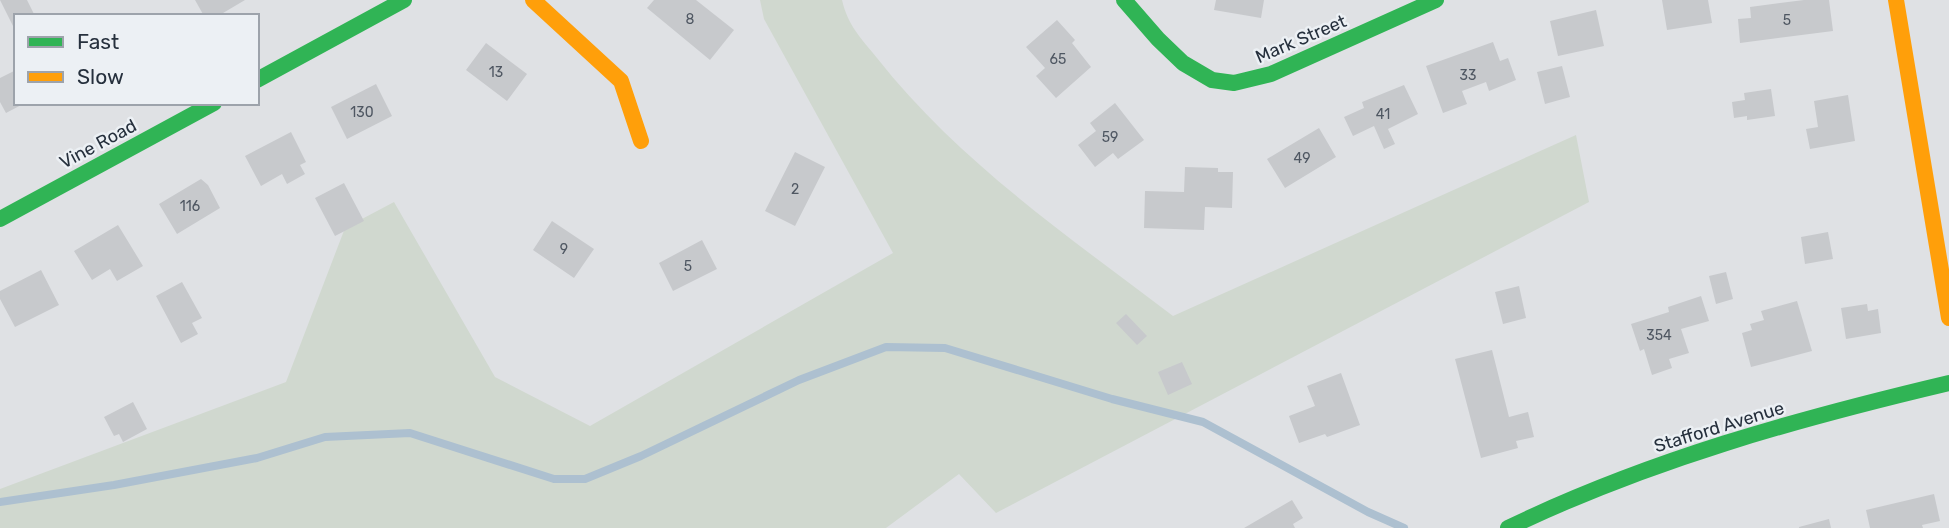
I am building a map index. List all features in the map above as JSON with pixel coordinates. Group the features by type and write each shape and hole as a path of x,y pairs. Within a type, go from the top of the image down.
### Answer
{"street":[{"path":"259,79 404,0"},
{"path":"533,0 621,81 641,141"},
{"name":"Mark Street","path":"1124,0 1186,68 1212,81 1229,83 1247,82 1271,74 1436,0"},
{"path":"1896,0 1949,318"},
{"name":"Vine Road","path":"0,219 210,105"},
{"name":"Stafford Avenue","path":"1508,528 1576,496 1701,449 1949,383"}],"shaded area":[{"path":"760,0 842,0 851,25 860,38 943,131 1016,196 1173,316 1576,135 1589,202 996,513 959,474 886,528 0,528 0,489 286,382 345,228 394,202 495,377 590,426 893,253 764,19"}],"building":[{"path":"0,0 27,0 34,14 14,14 14,28"},
{"path":"195,0 245,0 221,14 203,14"},
{"path":"654,0 696,0 734,30 710,60 647,8"},
{"path":"1216,0 1264,0 1261,18 1214,10"},
{"path":"1662,0 1708,0 1712,23 1667,30"},
{"path":"1804,0 1829,0 1833,31 1740,43 1738,19 1751,18 1750,7"},
{"path":"1596,10 1604,46 1558,56 1550,21"},
{"path":"1057,20 1075,40 1072,43 1091,67 1056,98 1036,76 1045,68 1026,47"},
{"path":"1493,42 1500,61 1508,58 1516,80 1489,91 1486,82 1462,91 1467,104 1443,113 1426,66"},
{"path":"486,43 527,74 507,101 466,70"},
{"path":"1562,66 1570,97 1545,104 1537,72"},
{"path":"14,71 14,105 21,105 6,113 0,102 0,78"},
{"path":"376,84 392,116 347,139 331,107"},
{"path":"1404,85 1418,114 1388,129 1395,144 1384,149 1374,126 1353,136 1344,117 1364,108 1362,102"},
{"path":"1771,89 1775,116 1747,120 1747,116 1734,118 1732,102 1745,100 1744,93"},
{"path":"1848,95 1855,141 1810,149 1806,129 1818,127 1814,101"},
{"path":"1115,103 1144,140 1118,159 1113,153 1095,167 1078,145 1096,131 1090,123"},
{"path":"1319,128 1336,157 1285,188 1267,159"},
{"path":"291,132 306,162 300,165 305,174 287,184 282,174 261,186 245,156"},
{"path":"795,152 825,167 795,226 765,211"},
{"path":"1185,167 1218,168 1218,172 1233,172 1232,208 1205,207 1204,230 1144,228 1145,191 1184,192"},
{"path":"201,179 208,185 220,208 177,234 159,204"},
{"path":"344,183 364,221 335,236 315,198"},
{"path":"552,221 594,249 574,278 533,250"},
{"path":"118,225 143,266 117,281 110,269 92,280 74,251"},
{"path":"1828,232 1833,259 1805,264 1801,237"},
{"path":"702,240 717,269 673,291 659,263"},
{"path":"41,270 59,305 15,327 0,299 0,291"},
{"path":"1726,272 1733,299 1716,304 1709,276"},
{"path":"182,282 202,318 192,323 198,334 181,343 156,296"},
{"path":"1519,286 1526,318 1503,324 1495,292"},
{"path":"1701,296 1709,321 1681,329 1689,353 1669,359 1672,368 1652,375 1644,349 1640,351 1631,324 1669,312 1668,307"},
{"path":"1797,301 1812,351 1751,367 1742,333 1752,330 1750,324 1764,320 1761,311"},
{"path":"1867,304 1868,311 1878,309 1881,333 1846,339 1841,308"},
{"path":"1126,314 1147,336 1137,345 1116,323"},
{"path":"1492,350 1509,417 1528,412 1534,437 1516,441 1518,448 1481,458 1455,359"},
{"path":"1182,362 1192,384 1168,395 1158,372"},
{"path":"1341,373 1360,425 1327,437 1325,434 1299,443 1289,416 1315,406 1307,386"},
{"path":"133,402 147,429 123,442 119,434 114,436 104,417"},
{"path":"1934,494 1940,521 1922,525 1923,528 1870,528 1866,510"},
{"path":"1292,500 1303,518 1293,524 1295,528 1244,528"},
{"path":"1829,519 1831,528 1799,528 1799,527"}],"waterway":[{"path":"0,502 114,485 257,458 325,437 410,433 554,479 585,479 641,456 799,380 886,347 945,348 1112,399 1203,422 1368,512 1404,528"}],"traffic: fast":[{"path":"259,79 404,0"},
{"path":"1124,0 1183,63 1212,80 1234,83 1271,74 1436,0"},
{"path":"0,219 210,105"},
{"path":"1508,528 1561,504 1669,462 1836,411 1949,383"}],"traffic: slow":[{"path":"533,0 621,81 641,141"},
{"path":"1896,0 1949,318"}]}
